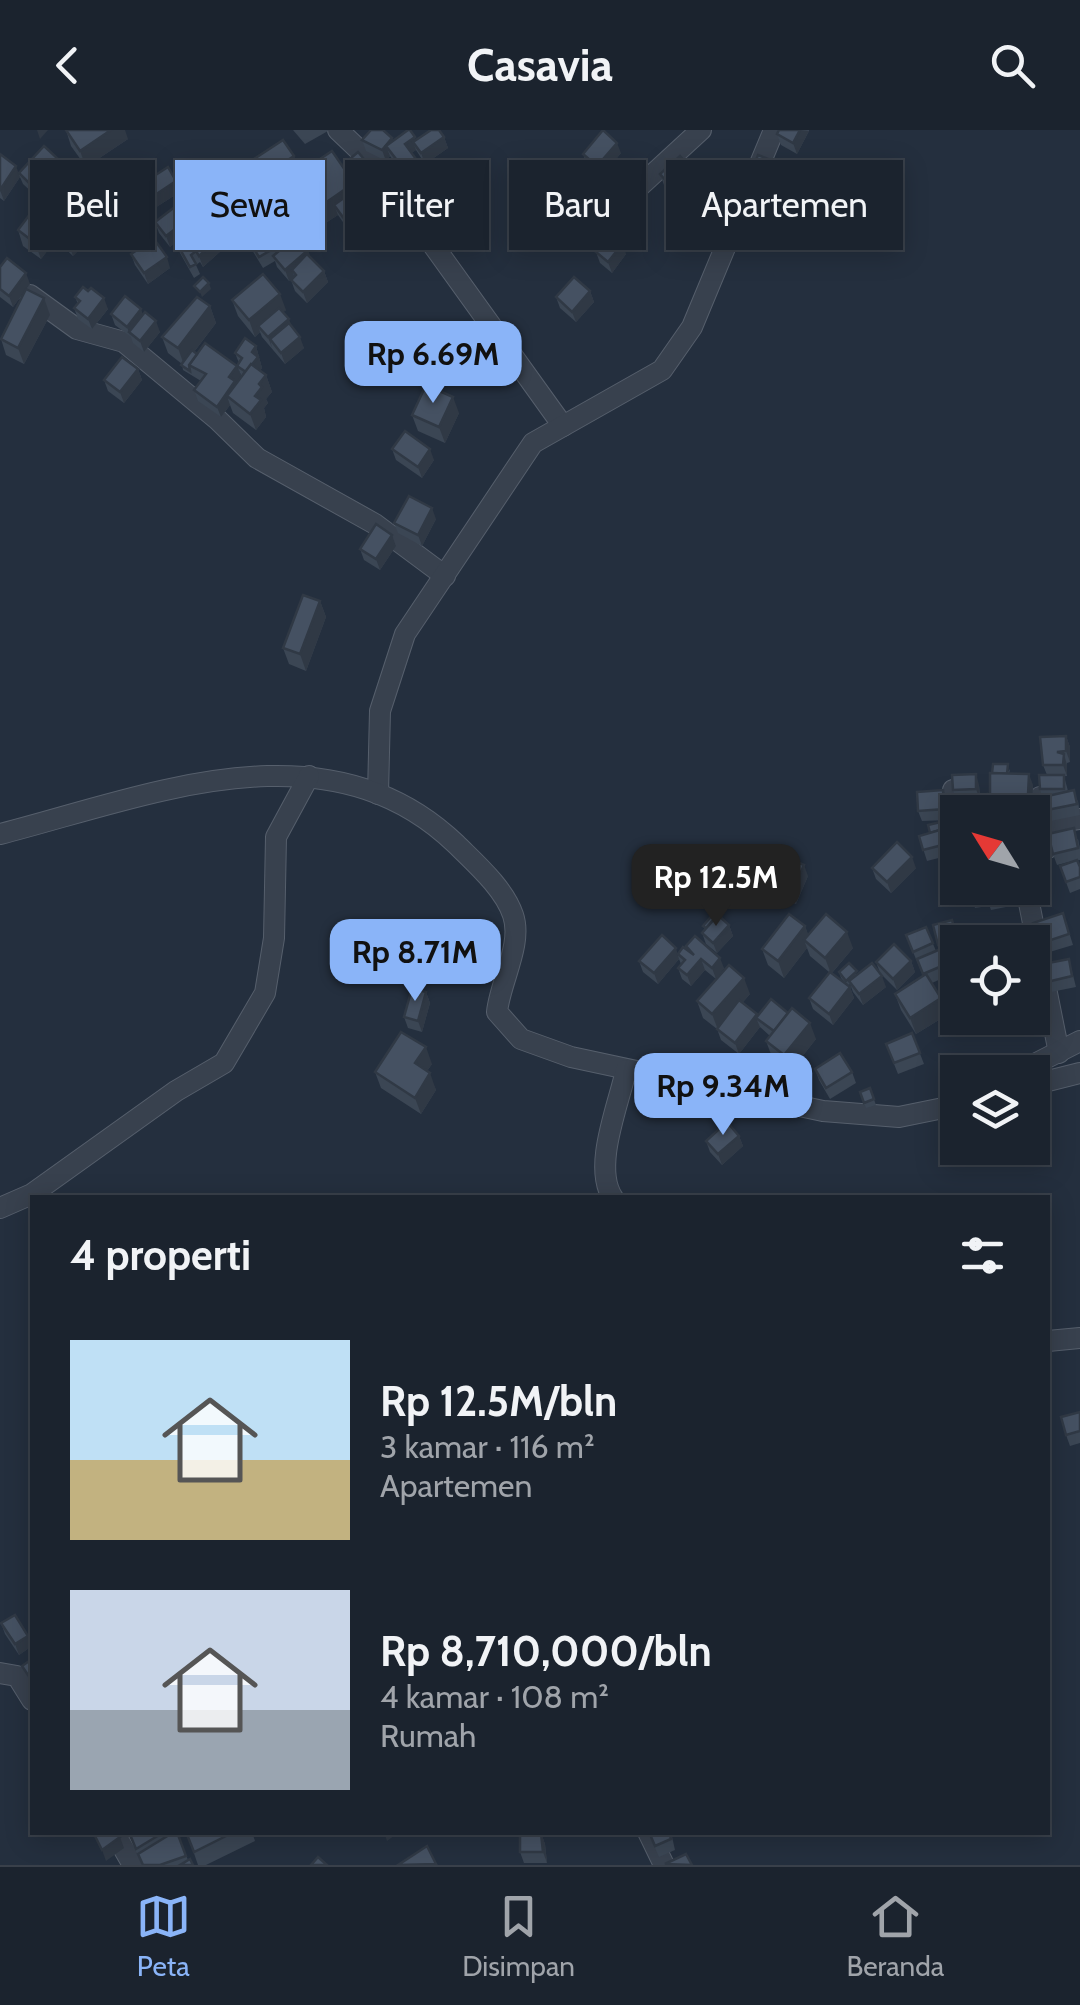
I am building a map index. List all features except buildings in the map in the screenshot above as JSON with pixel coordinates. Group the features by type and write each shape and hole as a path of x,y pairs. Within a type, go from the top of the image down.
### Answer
{"street":[{"path":"338,130 377,167 562,426"},
{"path":"646,180 700,130"},
{"path":"378,794 384,690 405,634 533,443 662,370 692,327 774,130"},
{"path":"30,295 77,328 124,342 218,420 257,458 374,524 445,576"},
{"path":"0,834 231,776 324,776 378,794 440,829 482,869 513,914 514,942 497,1012 521,1040 626,1070 823,1111 899,1117 940,1108"},
{"path":"0,1208 32,1194 176,1090 224,1063 265,993 274,938 276,837 309,776"},
{"path":"953,790 954,795"},
{"path":"1050,823 1080,819"},
{"path":"1029,905 1059,1052"},
{"path":"1050,1056 1080,1040"},
{"path":"611,1195 606,1188 606,1160 626,1070"},
{"path":"1050,1081 1080,1074"},
{"path":"1050,1341 1080,1338"},
{"path":"0,1674 17,1676 30,1697"},
{"path":"116,1835 133,1865"},
{"path":"649,1835 664,1865"}]}
